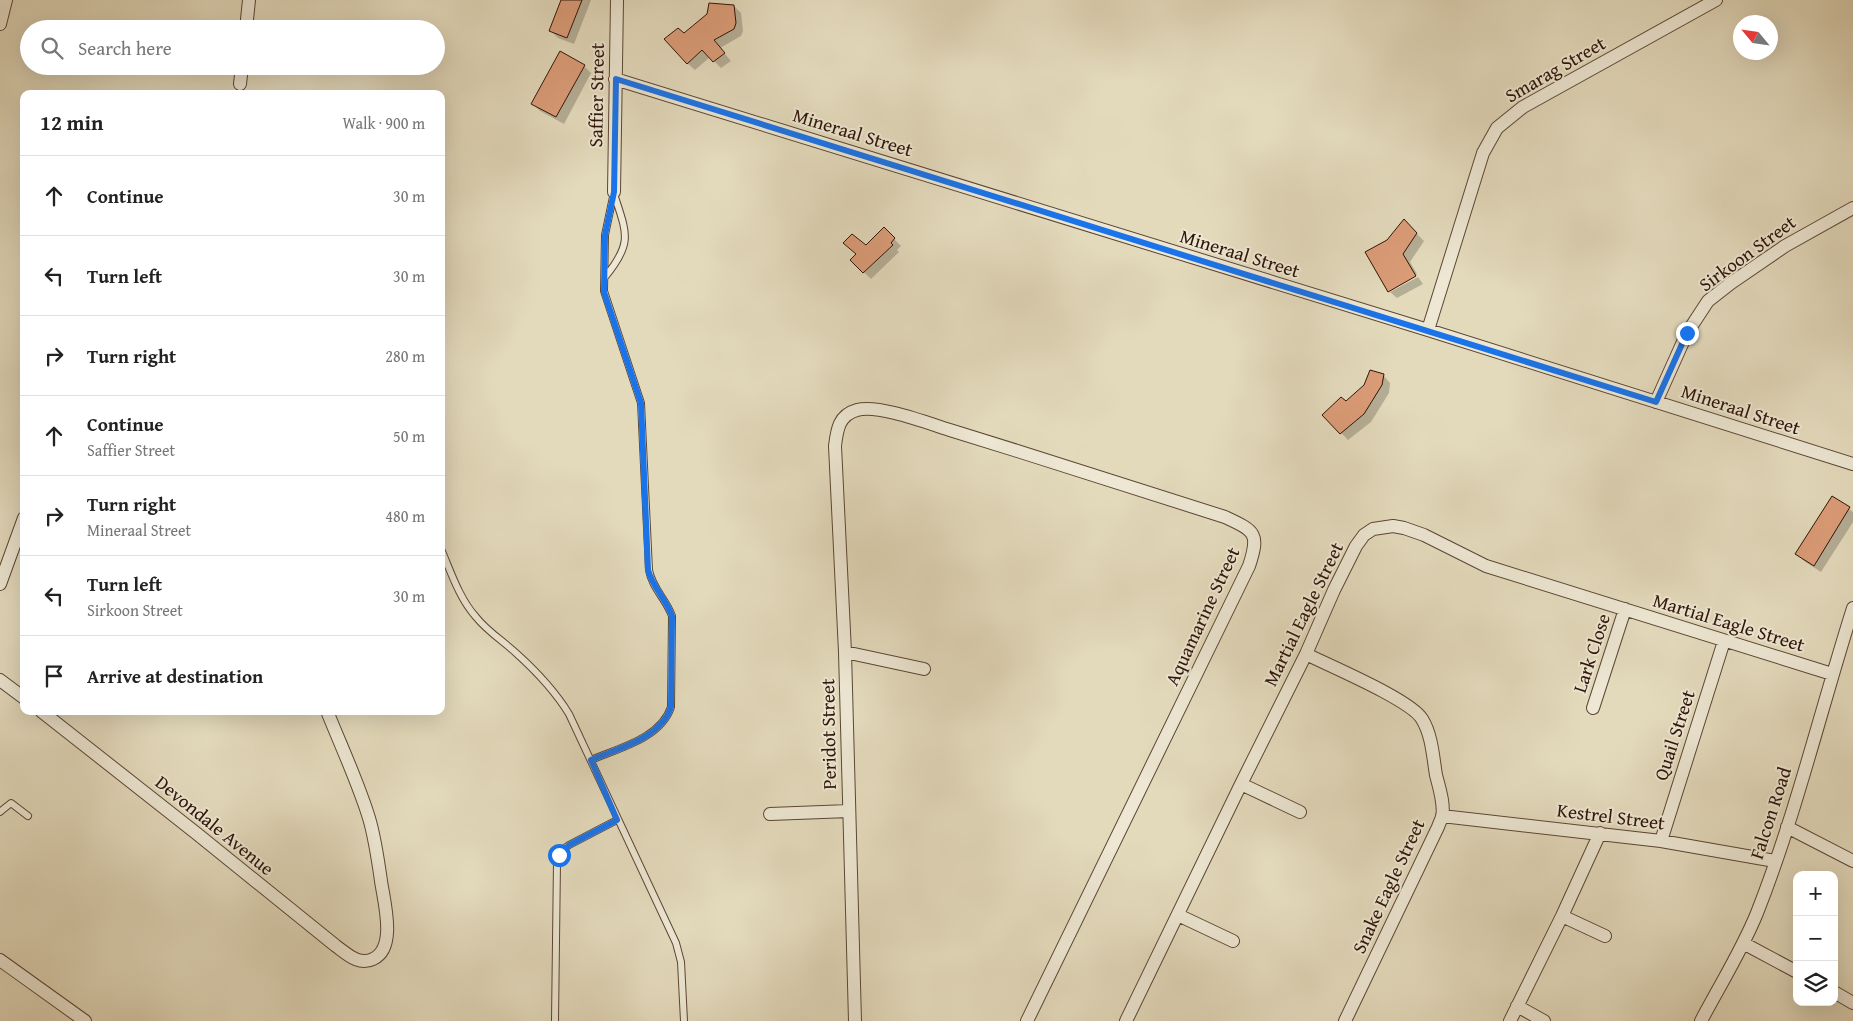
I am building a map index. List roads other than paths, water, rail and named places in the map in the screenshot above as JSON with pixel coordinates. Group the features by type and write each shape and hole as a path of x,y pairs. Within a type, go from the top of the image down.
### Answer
{"street":[{"path":"0,24 6,0"},
{"path":"247,20 249,0"},
{"name":"Saffier Street","path":"614,192 617,0"},
{"name":"Smarag Street","path":"1428,330 1483,153 1497,128 1523,107 1716,0"},
{"path":"240,84 241,75"},
{"name":"Mineraal Street","path":"616,79 1428,330 1853,464"},
{"name":"Sirkoon Street","path":"1656,402 1687,333 1708,301 1785,246 1853,208"},
{"name":"Aquamarine Street","path":"835,446 838,426 849,413 868,408 883,411 1225,517 1245,526 1255,539 1255,548 1249,566 1026,1021"},
{"name":"Peridot Street","path":"835,446 845,652 854,1021"},
{"path":"0,583 5,556 20,526"},
{"name":"Martial Eagle Street","path":"1126,1021 1306,654 1356,546 1364,535 1373,529 1383,526 1404,528 1424,535 1486,566 1832,674"},
{"name":"Falcon Road","path":"1701,1021 1743,943 1757,912 1787,827 1853,608"},
{"name":"Lark Close","path":"1593,708 1625,609"},
{"name":"Quail Street","path":"1660,841 1724,641"},
{"path":"845,652 924,669"},
{"name":"Snake Eagle Street","path":"1306,654 1384,692 1413,709 1422,718 1434,758 1442,816 1345,1021"},
{"path":"0,680 20,695"},
{"name":"Devondale Avenue","path":"45,715 336,946 359,961 369,961 378,957 384,950 387,937 387,919 376,851 366,807 329,715"},
{"path":"1241,784 1300,812"},
{"path":"770,814 849,811"},
{"name":"Kestrel Street","path":"1442,816 1660,841 1775,861"},
{"path":"1787,827 1853,861"},
{"path":"1510,1021 1600,834"},
{"path":"1178,914 1233,941"},
{"path":"1562,916 1605,936"},
{"path":"1743,943 1793,970"},
{"path":"0,960 85,1021"},
{"path":"1838,994 1853,1003"},
{"path":"1517,1006 1544,1021"}],"lane":[{"path":"605,278 618,262 626,242 623,222 614,192"},
{"path":"591,760 653,733 668,718 671,707 672,616 669,606 651,580 648,570 641,403 638,389 604,292 605,235 614,192"},
{"path":"445,558 462,597 471,612 488,630 516,653 559,699 591,760 617,820 676,943 681,962 684,1021"},
{"path":"0,812 11,803 28,816"},
{"path":"555,1021 557,862 559,855 569,845 617,820"}]}
